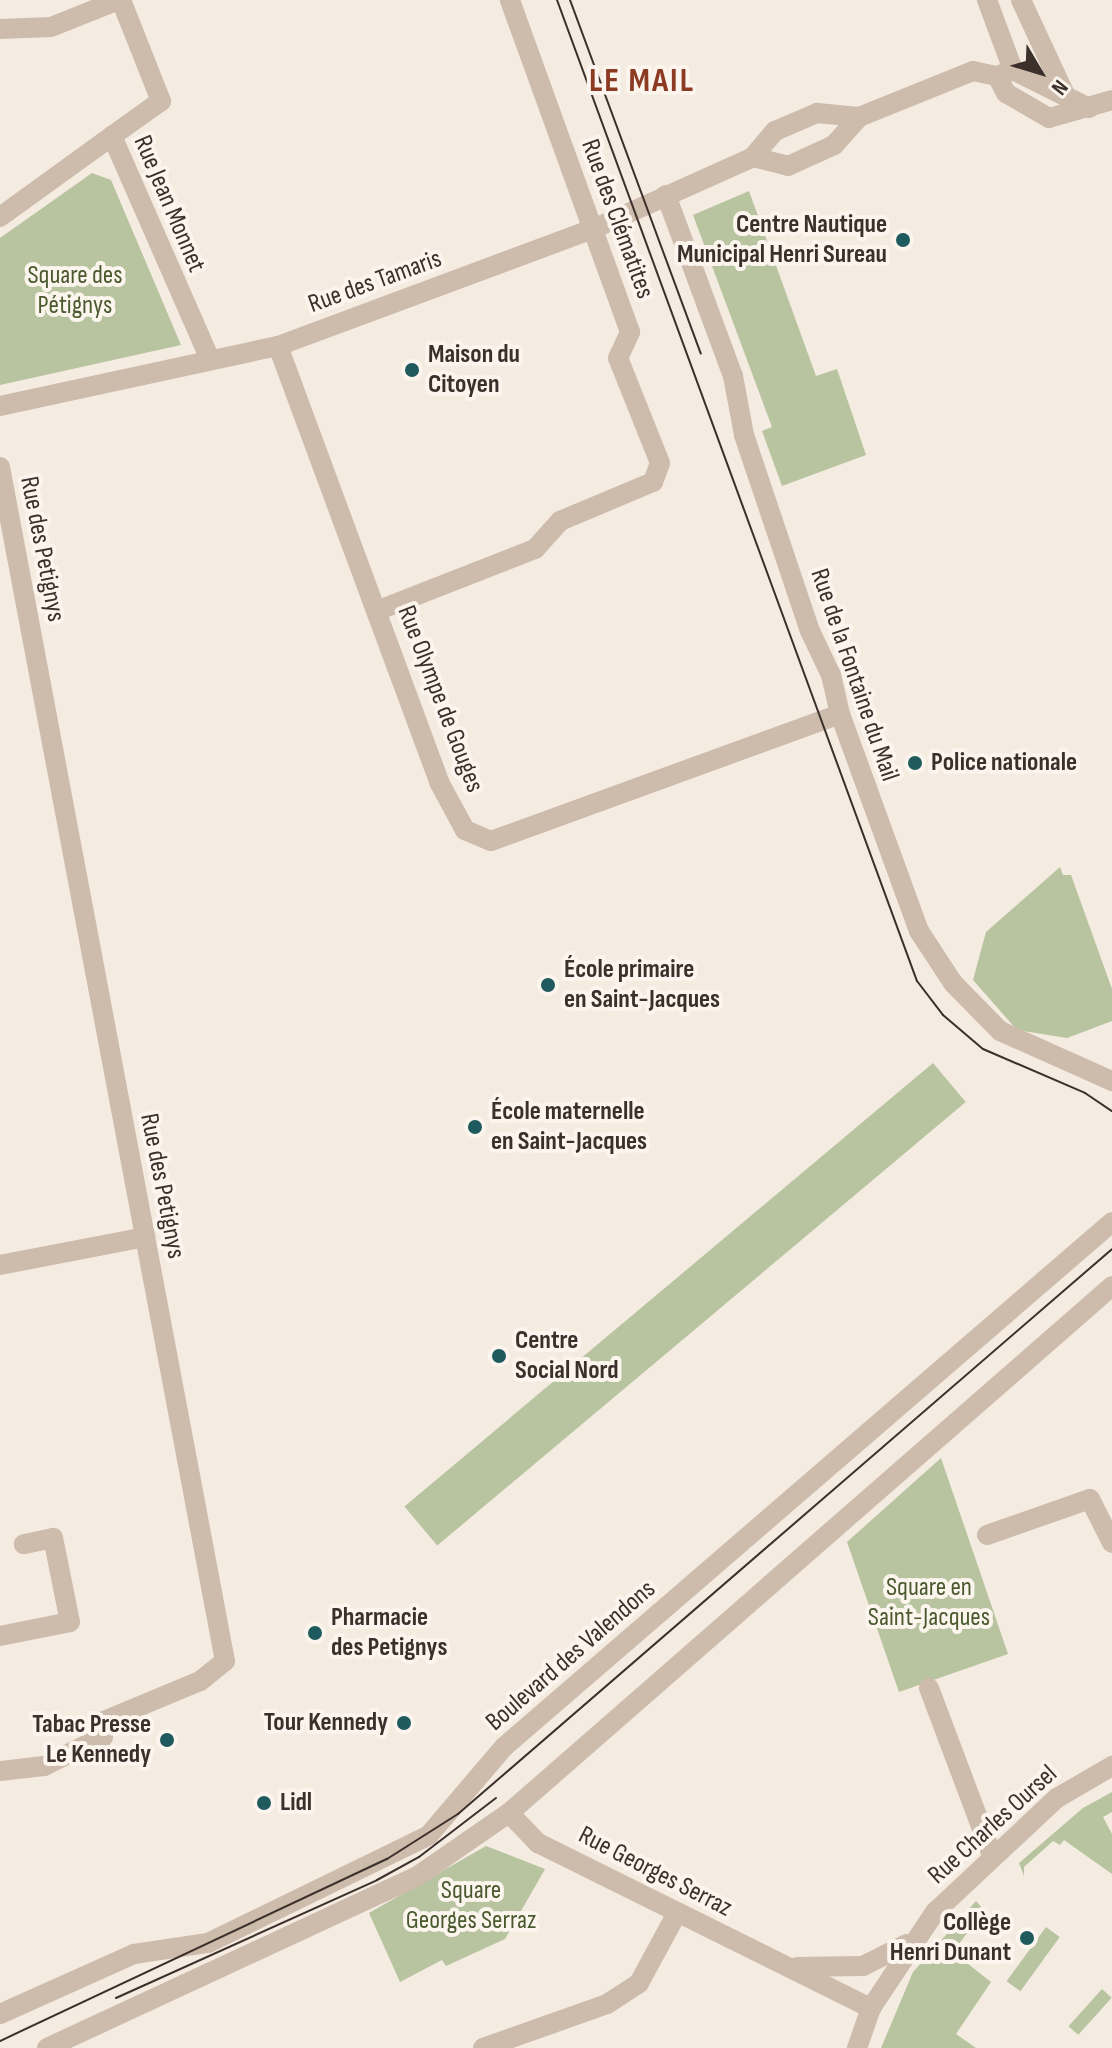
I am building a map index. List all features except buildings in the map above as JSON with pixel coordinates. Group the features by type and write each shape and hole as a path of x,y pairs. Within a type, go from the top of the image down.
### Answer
{"street":[{"path":"0,29 51,27 120,0"},
{"name":"Rue Jean Monnet","path":"120,0 161,101 112,136 210,359"},
{"name":"Rue des Clématites","path":"379,610 535,549 560,521 653,482 660,463 618,358 630,332 510,0"},
{"path":"987,0 1005,73 1006,93 1049,118 1112,100"},
{"path":"1021,0 1066,97"},
{"path":"859,117 817,113 775,131 753,157 788,166 834,145 859,117 973,71 1005,73 1089,108"},
{"path":"0,217 112,136"},
{"name":"Rue des Tamaris","path":"0,406 278,346 593,229 753,157"},
{"name":"Rue de la Fontaine du Mail","path":"666,195 733,376 744,435 810,631 831,675 840,714 919,931 939,965 1000,1031 1112,1081"},
{"name":"Rue Olympe de Gouges","path":"278,346 379,610 439,782 465,830 491,841 840,714"},
{"name":"Rue des Petignys","path":"0,467 225,1661 200,1681 104,1721 103,1737 44,1766 2,1768"},
{"name":"Boulevard des Valendons","path":"0,2014 134,1954 208,1943 429,1835 504,1747 1112,1222"},
{"path":"0,1265 145,1237"},
{"path":"47,2048 419,1875 509,1813 1112,1286"},
{"path":"987,1535 1090,1499 1112,1543"},
{"path":"0,1636 70,1622 53,1538 24,1544"},
{"path":"929,1688 992,1856"},
{"name":"Rue Charles Oursel","path":"857,2048 871,2008 918,1936 992,1856 1057,1798 1112,1766"},
{"name":"Rue Georges Serraz","path":"509,1813 538,1843 871,2008"},
{"path":"483,2048 529,2041 607,2004 639,1983 677,1913"},
{"name":"Rue Charles Oursel","path":"863,1966 888,1957 918,1936"},
{"name":"Rue Georges Serraz","path":"785,1966 863,1966"}],"green space":[{"name":"Square des Pétignys","path":"92,173 111,180 181,345 0,385 0,238"},
{"path":"749,191 816,376 837,369 866,455 782,486 762,431 772,427 693,215"},
{"path":"1060,867 1063,875 1071,875 1112,989 1112,1021 1067,1038 1017,1030 973,980 986,932"},
{"path":"933,1063 966,1102 437,1546 404,1507"},
{"name":"Square en Saint-Jacques","path":"941,1458 1008,1654 899,1692 847,1542"},
{"path":"1112,1792 1112,1812 1103,1817 1112,1834 1112,1874 1064,1840 1060,1845 1053,1841 1024,1867 1024,1876 1019,1863 1083,1808"},
{"name":"Square Georges Serraz","path":"486,1846 545,1869 505,1939 446,1966 442,1960 400,1982 369,1913"},
{"path":"976,1901 984,1910 953,1952 991,1982 956,2034 976,2048 881,2048 913,1972"},
{"path":"1046,1927 1060,1937 1020,1991 1007,1981"},
{"path":"1102,1989 1112,1998 1078,2035 1069,2026"}],"tram line":[{"path":"557,0 917,981 943,1015 983,1049 1085,1093 1112,1111"},
{"path":"570,0 701,354"},
{"path":"0,2041 387,1859 458,1814 1112,1249"},
{"path":"116,1998 377,1880 419,1857 496,1798"}],"place":[{"name":"Centre Nautique Municipal Henri Sureau","path":"903,240"},
{"name":"Maison du Citoyen","path":"412,370"},
{"name":"Police nationale","path":"915,763"},
{"name":"École primaire en Saint-Jacques","path":"548,985"},
{"name":"École maternelle en Saint-Jacques","path":"475,1127"},
{"name":"Centre Social Nord","path":"499,1356"},
{"name":"Pharmacie des Petignys","path":"315,1633"},
{"name":"Tour Kennedy","path":"404,1723"},
{"name":"Tabac Presse Le Kennedy","path":"167,1740"},
{"name":"Lidl","path":"264,1803"},
{"name":"Collège Henri Dunant","path":"1027,1938"}],"district":[{"name":"LE MAIL","path":"642,81"}]}
